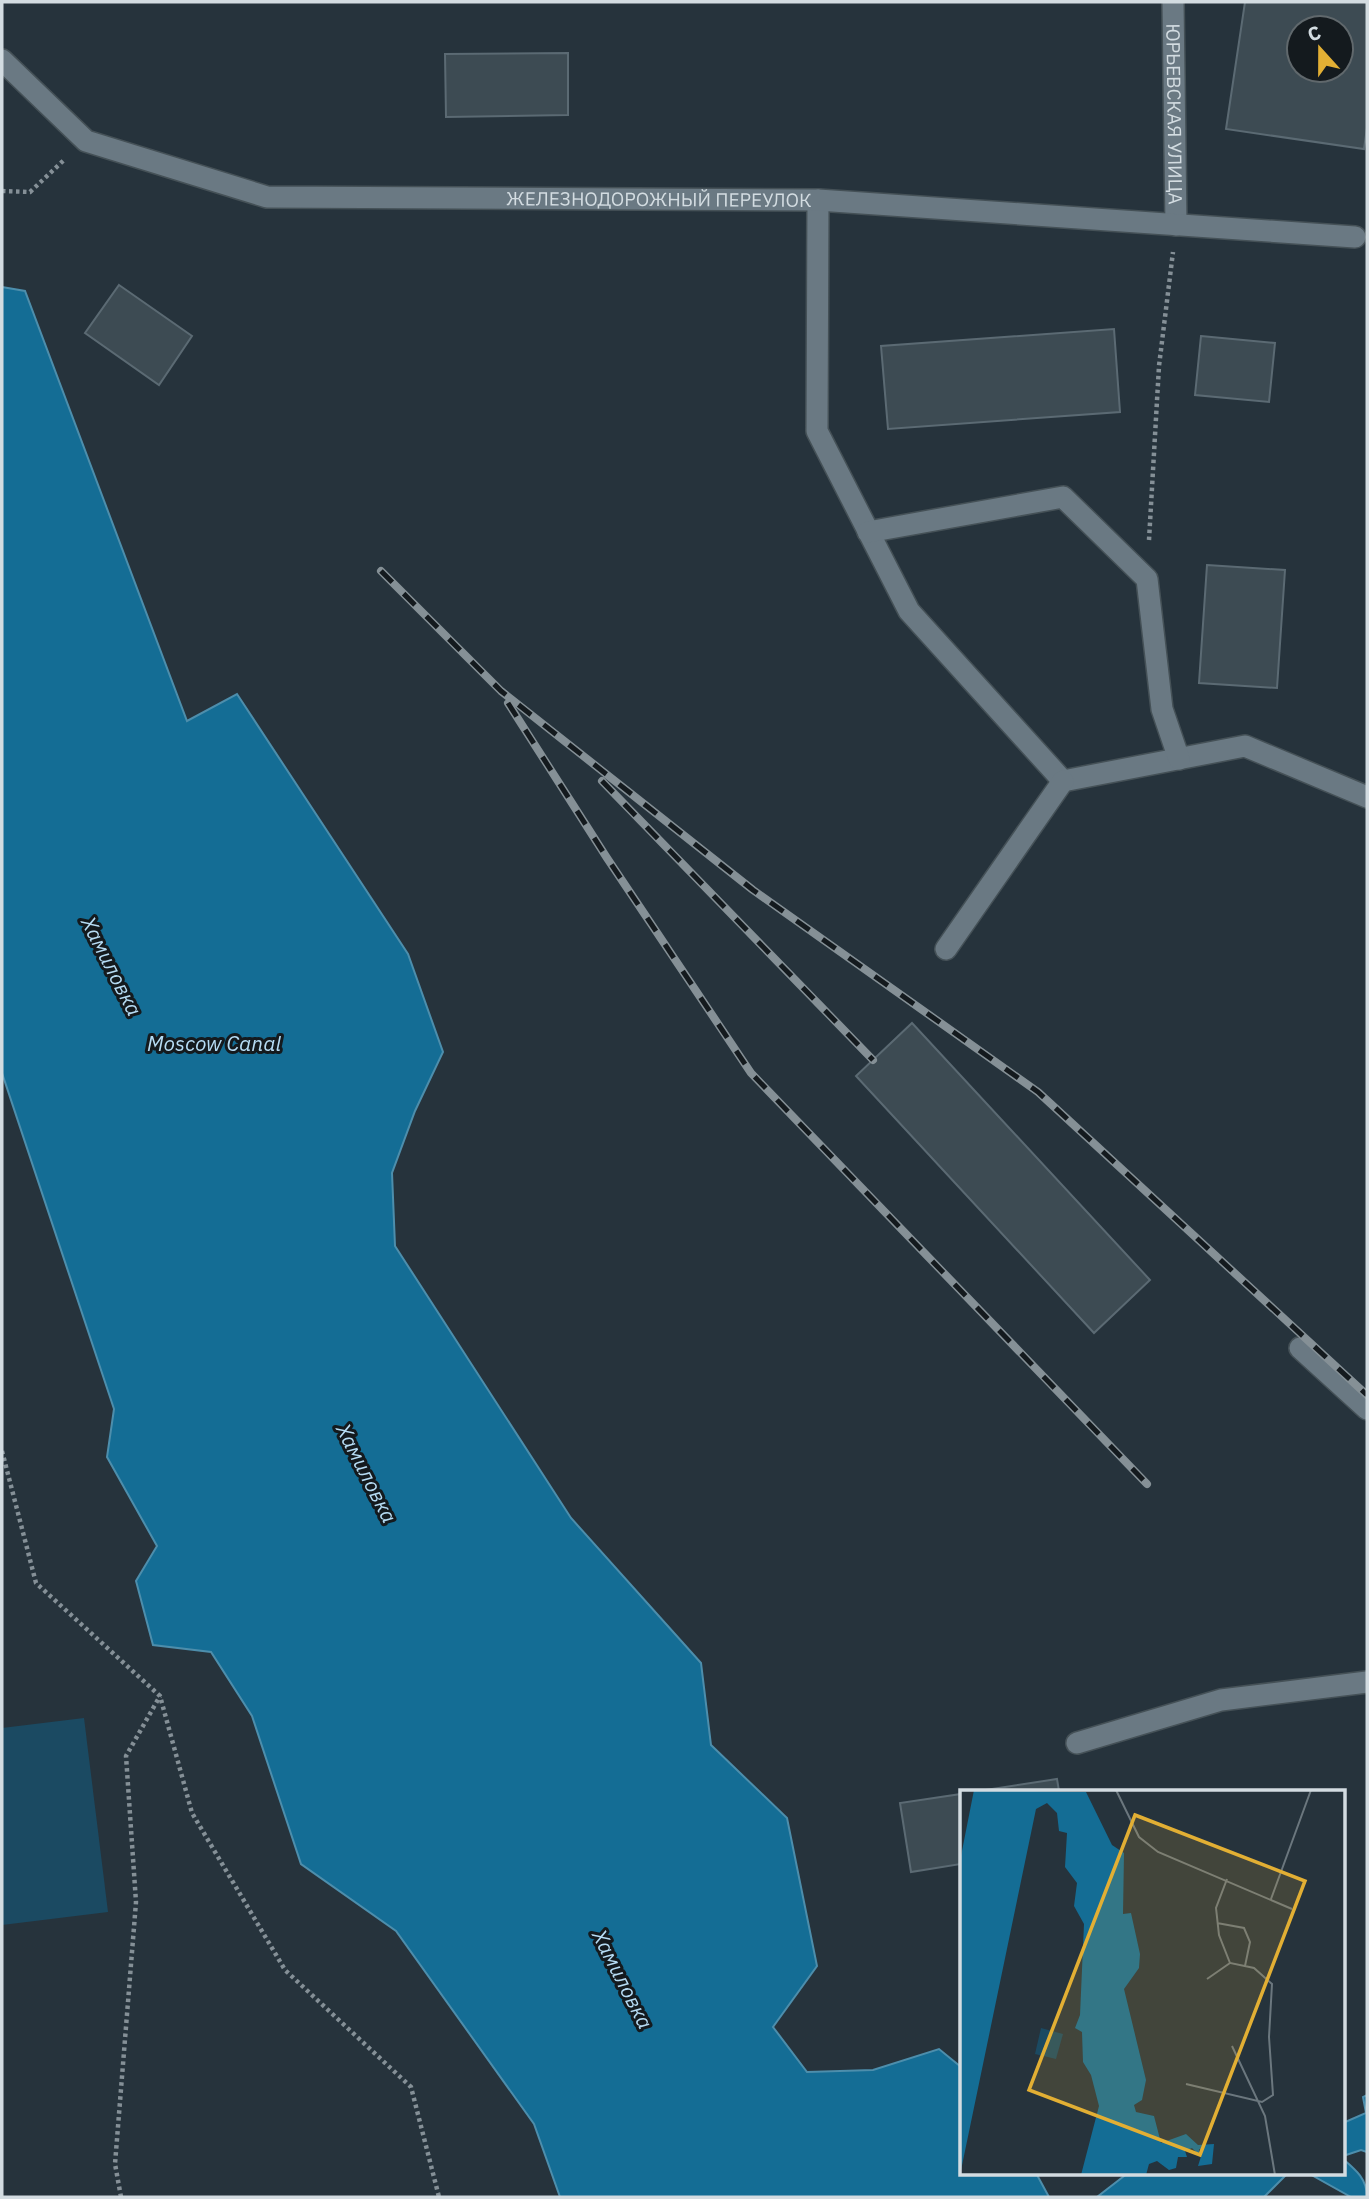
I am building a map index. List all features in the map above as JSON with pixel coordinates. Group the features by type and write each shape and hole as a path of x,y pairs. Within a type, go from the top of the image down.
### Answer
{"street":[{"name":"ЮРЬЕВСКАЯ УЛИЦА","path":"1173,2 1177,225"},
{"name":"ЖЕЛЕЗНОДОРОЖНЫЙ ПЕРЕУЛОК","path":"2,60 86,141 267,197 818,200 1355,237"},
{"path":"818,200 817,431 909,611 1063,781"},
{"path":"868,532 1063,497 1147,579 1162,709 1179,759"},
{"path":"946,949 1063,781 1245,746 1367,797"},
{"path":"1300,1348 1367,1409"},
{"path":"1077,1743 1221,1700 1367,1682"}],"path":[{"path":"2,191 30,192 86,141"},
{"path":"1147,579 1159,366 1177,225"},
{"path":"2,1451 36,1583 160,1696 192,1812 285,1970 411,2087 439,2197"},
{"path":"121,2197 115,2164 136,1902 126,1755 160,1696"}],"shaded area":[{"path":"84,1718 108,1912 2,1925 2,1728"}],"water":[{"name":"Moscow Canal","path":"2,287 25,291 187,721 237,694 408,954 443,1052 415,1111 392,1173 395,1246 571,1518 701,1663 711,1745 787,1818 817,1966 773,2027 807,2072 873,2070 939,2049 960,2066 960,2174 1037,2174 1049,2197 560,2197 534,2124 396,1931 301,1864 252,1716 211,1652 153,1645 136,1581 157,1546 107,1457 114,1409 2,1073"},
{"path":"1367,2095 1367,2152 1361,2150 1344,2156 1344,2123 1366,2113 1363,2097"},
{"path":"1344,2160 1363,2180 1367,2191 1367,2197 1351,2197 1310,2174 1344,2174"},
{"path":"1127,2174 1287,2174 1264,2197 1097,2197"}],"building":[{"path":"1245,2 1367,2 1367,128 1364,149 1226,129"},
{"path":"568,53 568,115 446,117 445,54"},
{"path":"119,285 192,336 159,385 85,333"},
{"path":"1114,329 1120,412 888,429 881,346"},
{"path":"1201,336 1275,343 1269,402 1195,395"},
{"path":"1207,565 1285,570 1277,688 1199,683"},
{"path":"912,1023 1150,1280 1094,1333 856,1076"},
{"path":"1057,1779 1059,1790 986,1790"},
{"path":"960,1794 960,1864 911,1872 900,1803"}],"railway":[{"path":"381,571 501,691 753,890 1038,1092 1367,1395"},
{"path":"508,703 607,858 751,1073 1147,1484"},
{"path":"602,781 873,1060"}],"water label":[{"name":"Хамиловка","path":"112,966"},
{"name":"Хамиловка","path":"367,1473"},
{"name":"Хамиловка","path":"623,1979"}]}
